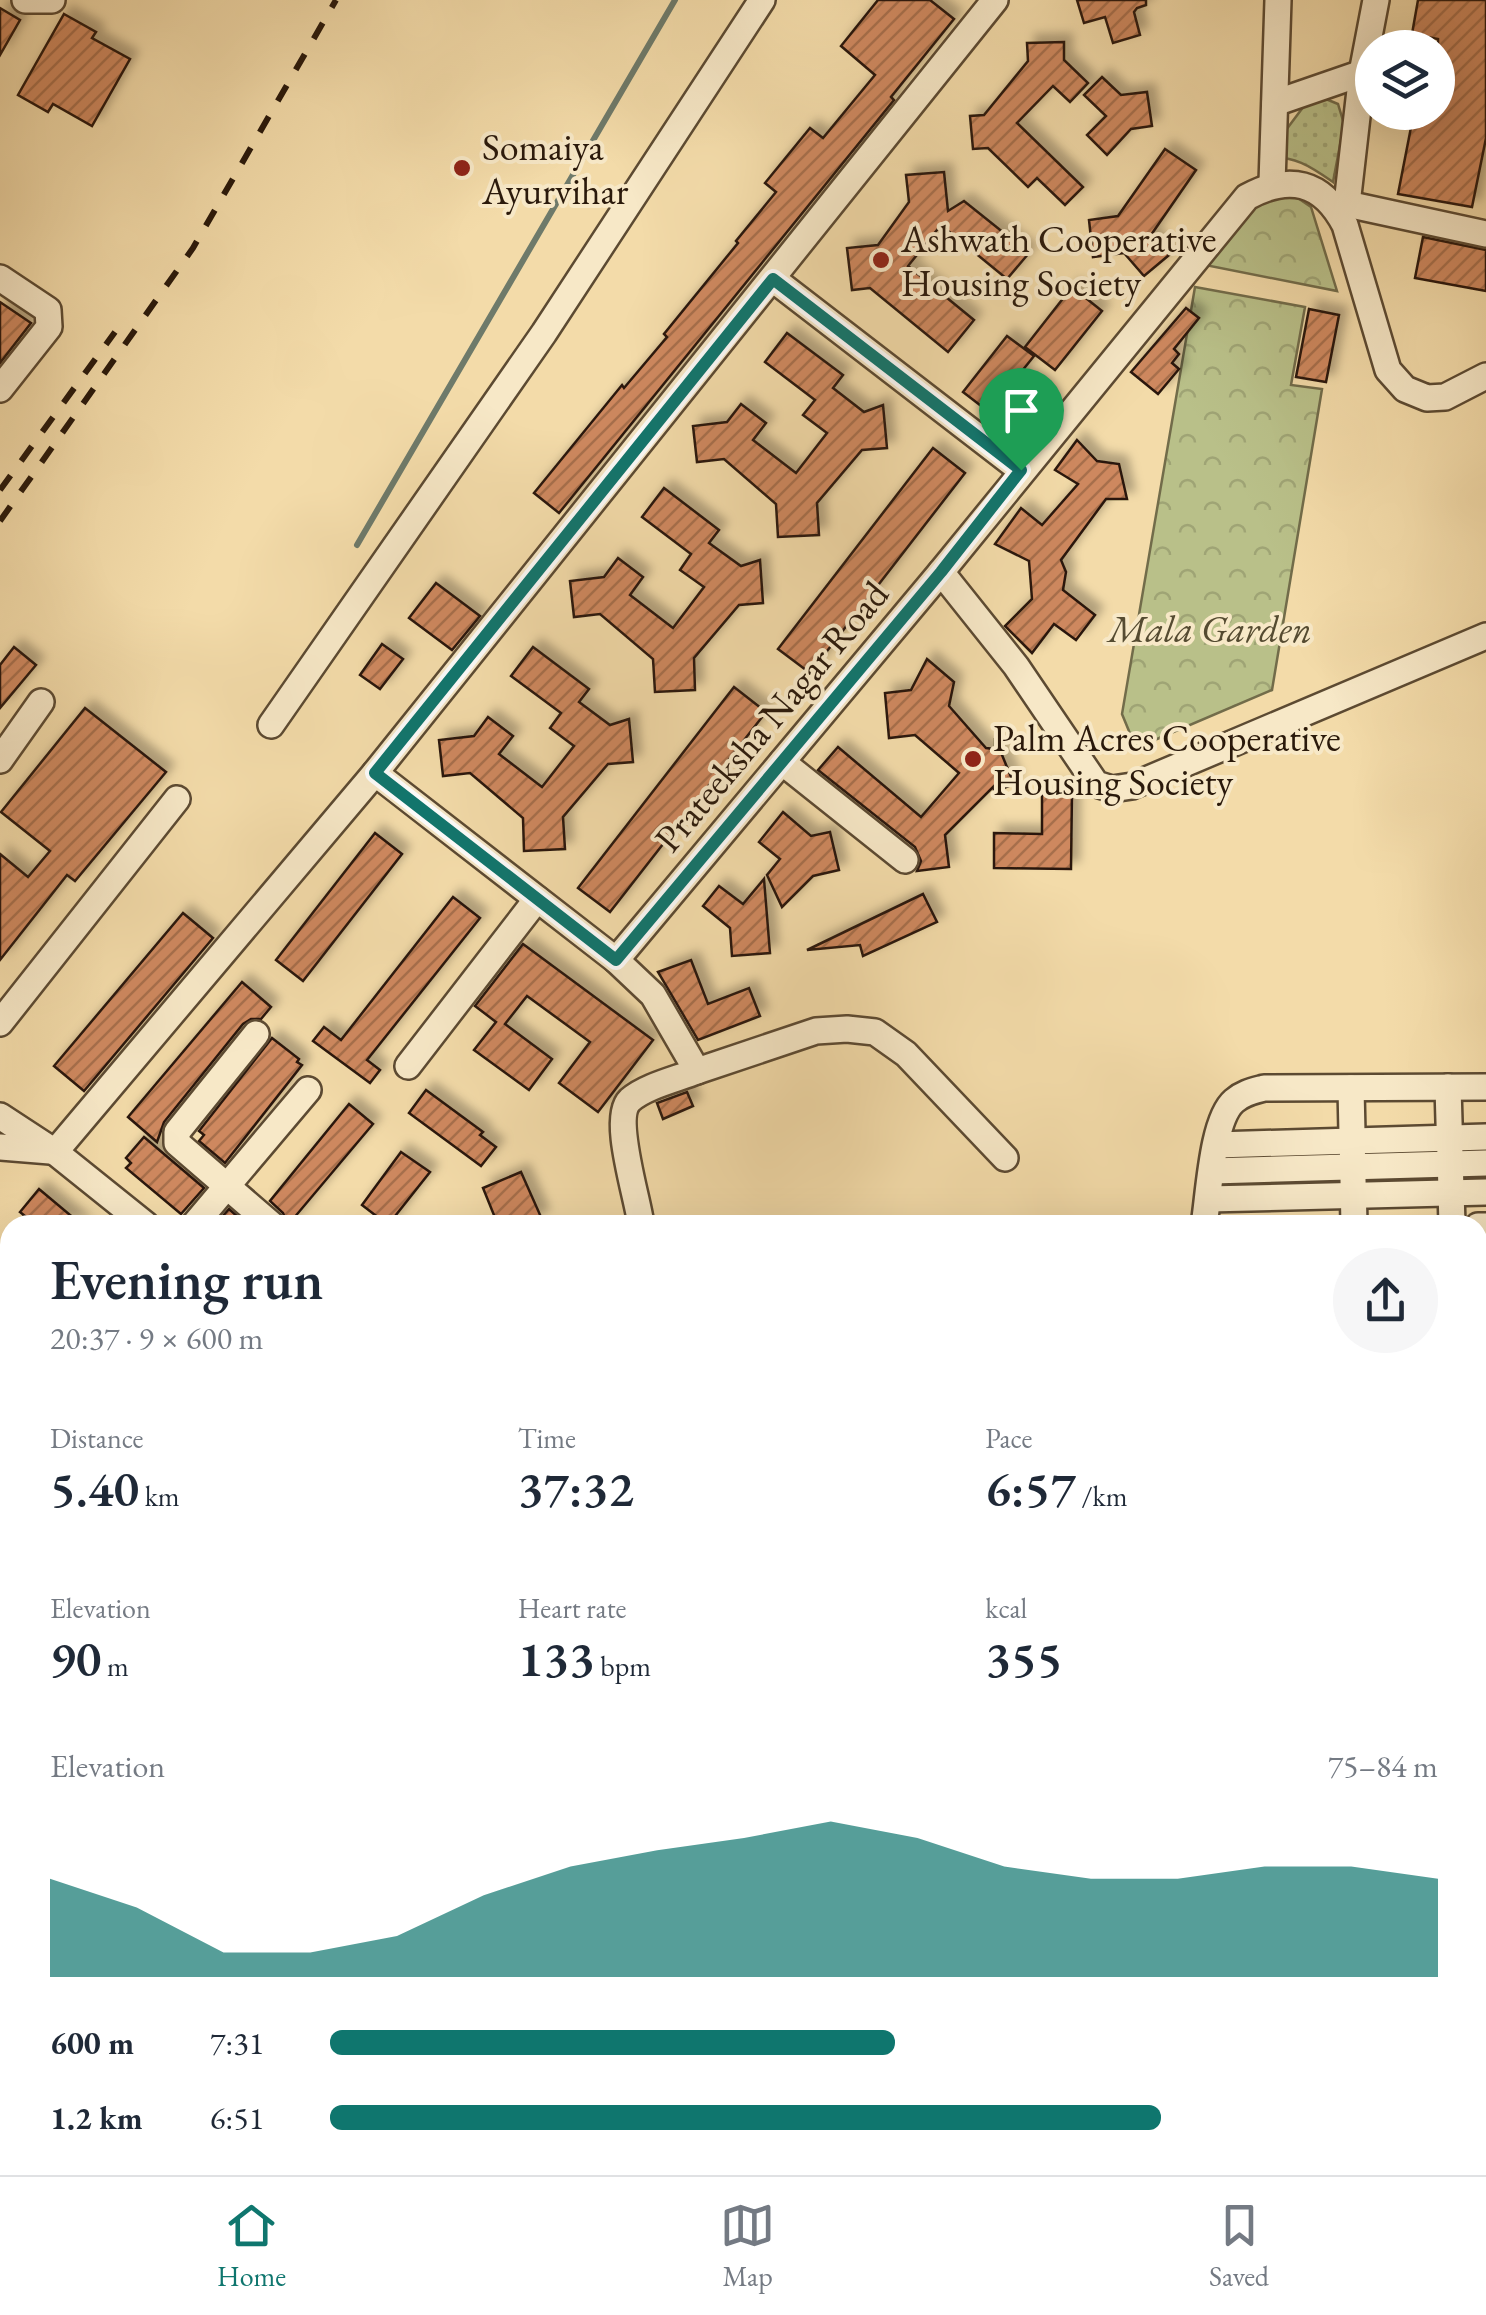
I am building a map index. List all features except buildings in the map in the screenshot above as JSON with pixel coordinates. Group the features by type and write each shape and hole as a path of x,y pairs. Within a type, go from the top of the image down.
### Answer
{"main road":[{"path":"347,2175 359,2175"}],"street":[{"path":"25,0 53,0"},
{"path":"271,724 544,333 762,0"},
{"path":"55,1152 375,773 995,0"},
{"path":"1278,0 1272,183 1296,184 1343,208 1486,234"},
{"path":"1370,30 1376,0"},
{"path":"1275,102 1355,75"},
{"path":"1355,123 1343,208 1388,370 1406,389 1427,398 1446,397 1486,376"},
{"name":"Prateeksha Nagar Road","path":"616,960 1247,198 1272,183"},
{"path":"0,278 48,310 50,318 48,327 0,389"},
{"path":"773,279 1021,470"},
{"path":"941,572 1016,666 1096,784 1112,789 1132,786 1486,636"},
{"path":"0,760 41,702"},
{"path":"782,762 904,860"},
{"path":"375,773 616,960 653,995 697,1071"},
{"path":"0,1023 177,800"},
{"path":"408,1066 537,899"},
{"path":"638,1215 624,1140 624,1108 637,1095 816,1031 875,1032 906,1054 1005,1158"},
{"path":"256,1034 178,1132 177,1143 260,1215"},
{"path":"1448,1087 1452,1215"},
{"path":"1486,1087 1264,1088 1246,1093 1232,1102 1221,1119 1206,1212 1353,1196 1486,1192"},
{"path":"1350,1088 1354,1215"},
{"path":"203,1215 308,1090"},
{"path":"0,1116 55,1152 124,1215"},
{"path":"1217,1145 1486,1137"},
{"path":"0,1147 55,1152"},
{"path":"1212,1171 1486,1164"}],"green space":[{"path":"1321,97 1338,104 1344,124 1333,182 1301,163 1265,158 1304,106"},
{"path":"1289,192 1311,207 1337,291 1185,261 1247,193"},
{"name":"Mala Garden","path":"1195,287 1305,307 1291,385 1322,389 1272,690 1136,748 1122,714"}],"waterway":[{"path":"357,545 675,0"}],"railway":[{"path":"0,521 193,248 336,0"},
{"path":"0,490 115,332"}],"place":[{"name":"Somaiya Ayurvihar","path":"462,168"},
{"name":"Ashwath Cooperative Housing Society","path":"881,260"},
{"name":"Palm Acres Cooperative Housing Society","path":"973,759"}],"route":[{"path":"773,279 1021,470 941,572 616,960 375,773 773,279"}]}
